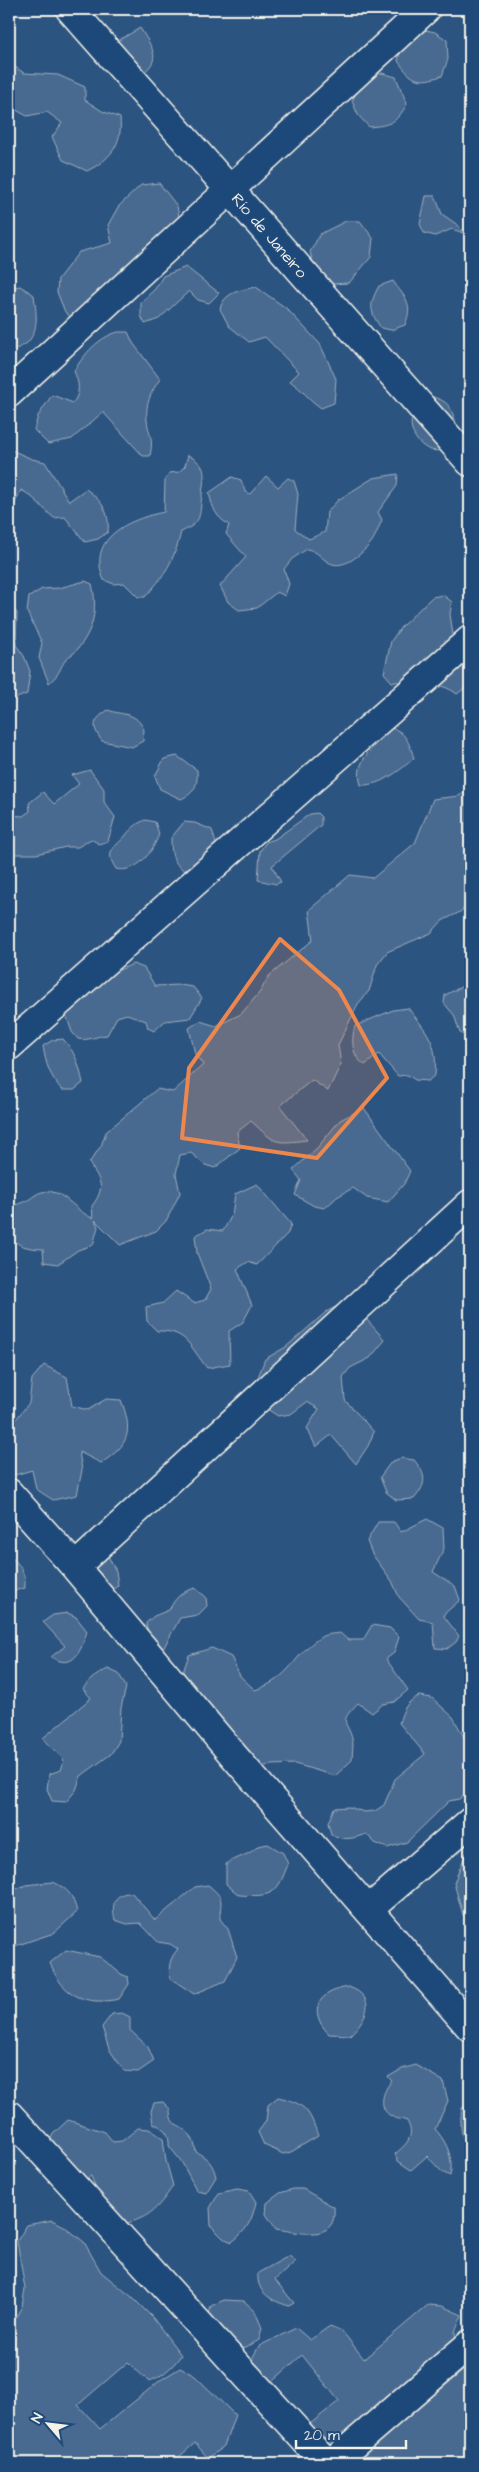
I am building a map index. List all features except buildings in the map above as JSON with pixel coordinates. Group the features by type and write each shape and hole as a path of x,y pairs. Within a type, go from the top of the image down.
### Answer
{"street":[{"name":"Río de Janeiro","path":"70,9 470,462"},
{"path":"9,393 426,9"},
{"path":"9,1046 470,640"},
{"path":"75,1567 470,1204"},
{"path":"9,1493 75,1567 234,1756 470,2027"},
{"path":"368,1910 470,1822"},
{"path":"9,2115 326,2463"},
{"path":"332,2463 470,2344"}],"highlighted area":[{"path":"280,939 339,990 387,1078 317,1158 182,1138 189,1068"}],"shaded area":[{"path":"140,28 150,45 154,57 148,68 133,81 114,43"},
{"path":"421,29 435,32 447,40 448,59 442,76 427,80 417,79 412,77 398,61 402,44"},
{"path":"9,63 24,73 58,75 85,87 85,100 102,111 120,118 117,143 102,162 87,171 63,160 52,137 62,123 47,112 27,116 9,106"},
{"path":"382,73 396,77 407,104 400,115 392,122 369,127 358,115 352,101 364,84"},
{"path":"159,183 177,206 184,242 108,321 87,332 65,312 57,292 58,279 79,252 112,243 108,225 118,207 141,185"},
{"path":"426,196 435,196 442,214 459,226 463,233 452,229 435,236 424,233 420,224"},
{"path":"346,221 360,221 373,238 371,257 349,283 331,284 317,275 310,252 320,234"},
{"path":"186,267 219,293 209,303 198,300 189,291 159,319 145,324 141,316 141,302 155,289 163,276"},
{"path":"393,281 407,301 409,311 405,325 391,330 381,328 372,312 372,303 379,286"},
{"path":"20,286 34,295 36,314 34,332 27,343 9,352 9,288"},
{"path":"256,287 286,308 320,344 336,379 334,403 321,408 290,381 299,372 265,337 249,342 229,326 220,309 222,303 229,295"},
{"path":"118,332 128,332 133,343 160,379 151,393 147,409 151,440 150,456 143,456 103,412 72,439 48,444 34,430 38,416 52,395 73,403 78,391 78,383 74,371 98,342"},
{"path":"429,396 447,404 453,413 457,433 444,449 435,451 423,446 419,442 412,430 411,424 415,413"},
{"path":"9,449 32,459 45,462 69,501 86,489 92,493 104,508 108,519 108,532 98,539 85,542 65,517 54,518 34,499 21,490 9,516"},
{"path":"188,455 199,463 204,471 199,518 193,525 181,532 176,551 163,575 145,597 138,597 124,583 114,584 104,580 100,565 101,553 106,542 114,533 125,526 137,520 164,512 165,481 169,473 179,472 185,466"},
{"path":"398,474 397,486 378,512 382,520 375,535 370,544 352,560 335,565 314,551 307,549 292,559 284,569 289,584 285,596 277,592 257,608 239,610 228,602 220,586 246,557 226,534 229,525 215,512 209,493 232,477 241,480 245,491 250,494 266,476 278,487 288,478 294,481 298,494 295,529 309,539 325,532 327,512 338,500 373,478"},
{"path":"85,581 92,584 94,593 95,602 91,627 82,643 67,658 56,676 49,683 39,658 42,643 27,612 29,597 42,589 59,588"},
{"path":"13,594 12,607 17,613 16,645 24,656 30,671 27,694 9,701 9,598"},
{"path":"443,595 452,602 450,614 453,635 462,640 470,640 470,684 457,694 435,684 392,682 384,673 391,641 401,627 432,597"},
{"path":"108,710 129,715 137,720 144,730 143,741 132,747 102,741 96,731 95,724 99,717"},
{"path":"390,728 404,735 414,758 396,773 375,783 361,785 359,776 363,761"},
{"path":"177,756 197,770 195,788 190,794 181,799 160,789 155,776 164,759"},
{"path":"90,770 104,789 104,802 115,817 108,841 99,844 91,839 78,847 66,847 36,854 9,854 9,815 23,816 30,811 29,803 43,792 54,804 79,784 72,775"},
{"path":"470,787 470,903 460,912 442,921 431,933 387,952 377,965 369,991 358,1004 338,1045 341,1064 328,1091 312,1080 280,1106 307,1140 276,1141 251,1121 237,1132 240,1148 215,1168 205,1165 191,1153 180,1155 176,1174 180,1193 166,1221 156,1231 120,1245 95,1220 98,1227 93,1245 78,1250 58,1264 44,1262 43,1249 24,1246 13,1239 9,1226 9,1207 26,1201 42,1192 49,1191 63,1196 80,1211 93,1218 92,1206 99,1194 100,1184 89,1163 101,1146 106,1132 157,1089 173,1092 203,1065 195,1054 189,1028 200,1021 216,1026 241,1014 260,992 269,976 313,940 309,910 350,875 373,878 415,843 433,799 459,796"},
{"path":"317,813 321,817 321,825 272,866 281,882 276,884 258,880 260,851 266,842 275,839 310,814"},
{"path":"145,820 155,822 159,834 153,848 137,865 124,870 116,869 111,857 112,849 132,828"},
{"path":"184,822 195,823 212,830 219,854 189,873 176,863 172,850 171,838"},
{"path":"133,964 144,968 155,986 180,985 193,987 202,998 190,1018 165,1021 154,1031 148,1028 146,1021 127,1014 117,1017 107,1035 78,1039 72,1032 64,1009 110,974"},
{"path":"465,985 470,987 470,1038 460,1033 454,1015 444,1003 445,995"},
{"path":"408,1008 426,1031 433,1046 435,1075 428,1081 415,1080 408,1075 398,1076 379,1054 365,1065 357,1057 353,1047 355,1026 393,1010"},
{"path":"63,1039 71,1049 76,1060 83,1083 74,1090 62,1090 49,1070 44,1053 43,1046 53,1040"},
{"path":"364,1108 410,1171 404,1184 388,1202 367,1198 353,1188 337,1197 325,1208 314,1206 295,1195 301,1180 293,1170 318,1147 340,1120"},
{"path":"257,1184 291,1224 288,1233 257,1265 248,1262 237,1269 252,1305 243,1322 229,1331 230,1364 207,1368 192,1347 182,1337 167,1331 157,1331 147,1321 146,1307 163,1303 176,1291 194,1303 205,1300 211,1289 197,1253 195,1236 207,1229 223,1231 232,1215 235,1194"},
{"path":"349,1300 385,1340 370,1358 350,1368 343,1377 345,1400 374,1432 368,1446 356,1464 331,1435 316,1447 307,1428 319,1409 307,1402 291,1414 278,1416 267,1409 252,1393 265,1359 286,1347 326,1312"},
{"path":"44,1365 67,1377 72,1406 88,1410 106,1399 121,1400 128,1429 123,1443 118,1450 101,1463 79,1452 82,1470 77,1495 53,1500 36,1489 32,1470 15,1475 9,1470 9,1428 29,1403 32,1379"},
{"path":"401,1458 414,1460 423,1475 423,1484 414,1499 396,1500 386,1492 380,1477 391,1462"},
{"path":"427,1519 443,1528 444,1548 433,1572 455,1586 460,1600 443,1615 459,1636 456,1642 447,1649 435,1648 433,1622 419,1619 399,1597 392,1581 372,1554 367,1541 378,1522 394,1522 401,1532"},
{"path":"100,1554 108,1556 116,1571 118,1585 98,1605 88,1602 82,1597 77,1590 74,1580"},
{"path":"9,1555 22,1569 25,1588 17,1590 9,1597"},
{"path":"195,1588 206,1597 207,1606 198,1615 180,1618 163,1649 150,1643 146,1623 154,1616 169,1610 182,1593"},
{"path":"68,1613 76,1617 87,1631 79,1652 71,1660 65,1662 51,1657 65,1646 43,1622 53,1615"},
{"path":"372,1625 390,1628 399,1637 394,1653 386,1659 408,1690 394,1702 383,1704 372,1713 358,1703 351,1710 347,1716 346,1723 353,1744 352,1760 335,1776 295,1764 247,1769 182,1675 189,1655 212,1648 231,1657 240,1676 255,1690 277,1679 304,1651 323,1636 340,1633 348,1640 363,1640"},
{"path":"108,1669 119,1674 126,1687 121,1708 119,1741 111,1754 81,1776 76,1790 66,1802 52,1801 47,1789 49,1774 61,1770 64,1761 43,1738 91,1698 83,1689 85,1685"},
{"path":"419,1696 432,1698 453,1717 470,1748 470,1791 459,1799 449,1801 407,1842 387,1848 375,1843 366,1834 348,1839 331,1834 328,1823 334,1808 349,1807 364,1812 375,1811 384,1805 395,1779 425,1754 399,1723 406,1707"},
{"path":"268,1844 283,1853 288,1864 280,1882 272,1892 266,1894 239,1895 226,1884 226,1864 251,1852 258,1846"},
{"path":"470,1850 470,1922 463,1915 454,1883 466,1853"},
{"path":"53,1882 63,1887 70,1894 77,1912 54,1933 9,1948 9,1892 26,1885"},
{"path":"208,1885 220,1897 220,1919 228,1929 237,1957 225,1981 194,1994 170,1978 170,1962 178,1949 170,1944 158,1942 140,1923 127,1924 115,1920 113,1909 115,1900 118,1897 126,1893 132,1893 155,1920 195,1887"},
{"path":"66,1950 100,1957 121,1974 128,1977 129,1984 119,1999 96,2001 77,1996 68,1991 61,1984 50,1963"},
{"path":"349,1987 364,1997 367,2003 365,2015 350,2035 329,2034 318,2017 319,2003 323,1997 330,1993"},
{"path":"122,2013 130,2017 130,2030 148,2047 154,2061 138,2072 124,2071 109,2049 102,2027 112,2014"},
{"path":"416,2065 443,2081 448,2101 435,2129 443,2139 450,2157 450,2176 442,2172 427,2156 411,2170 398,2161 395,2154 407,2143 410,2131 407,2121 393,2117 384,2108 384,2094 392,2081 388,2077 402,2069"},
{"path":"278,2097 295,2102 305,2109 312,2120 318,2136 291,2152 283,2154 264,2145 258,2132 266,2121 268,2105"},
{"path":"163,2102 170,2109 174,2123 188,2132 194,2142 196,2152 207,2159 213,2168 216,2177 206,2193 197,2191 181,2161 169,2146 166,2132 153,2123 151,2111 154,2103"},
{"path":"470,2102 470,2147 462,2134 461,2123 462,2108"},
{"path":"68,2120 105,2132 113,2142 122,2141 138,2128 149,2129 163,2138 166,2161 173,2186 157,2207 137,2220 119,2225 97,2192 91,2176 82,2181 45,2149 53,2134"},
{"path":"237,2189 249,2191 256,2202 248,2225 232,2242 223,2238 211,2226 210,2208 219,2193"},
{"path":"293,2189 303,2189 334,2207 334,2219 330,2226 323,2231 315,2233 276,2229 266,2214 267,2203 280,2193"},
{"path":"52,2220 64,2226 84,2242 101,2272 132,2297 153,2318 181,2355 167,2371 157,2378 148,2381 128,2362 78,2405 100,2429 162,2379 180,2368 195,2376 235,2415 224,2446 208,2458 195,2443 172,2463 9,2463 9,2330 22,2306 25,2289 17,2241 27,2225"},
{"path":"289,2256 296,2261 275,2280 294,2303 289,2306 271,2299 262,2291 258,2280 258,2273"},
{"path":"224,2300 244,2301 255,2311 262,2328 259,2340 245,2348 226,2349 208,2318 211,2306"},
{"path":"428,2305 442,2306 462,2315 455,2332 457,2348 333,2445 313,2451 300,2421 310,2424 339,2401 302,2355 274,2380 255,2384 249,2364 259,2346 296,2328 310,2340 330,2326 342,2331 364,2359"},
{"path":"470,2365 470,2463 352,2463"}]}
